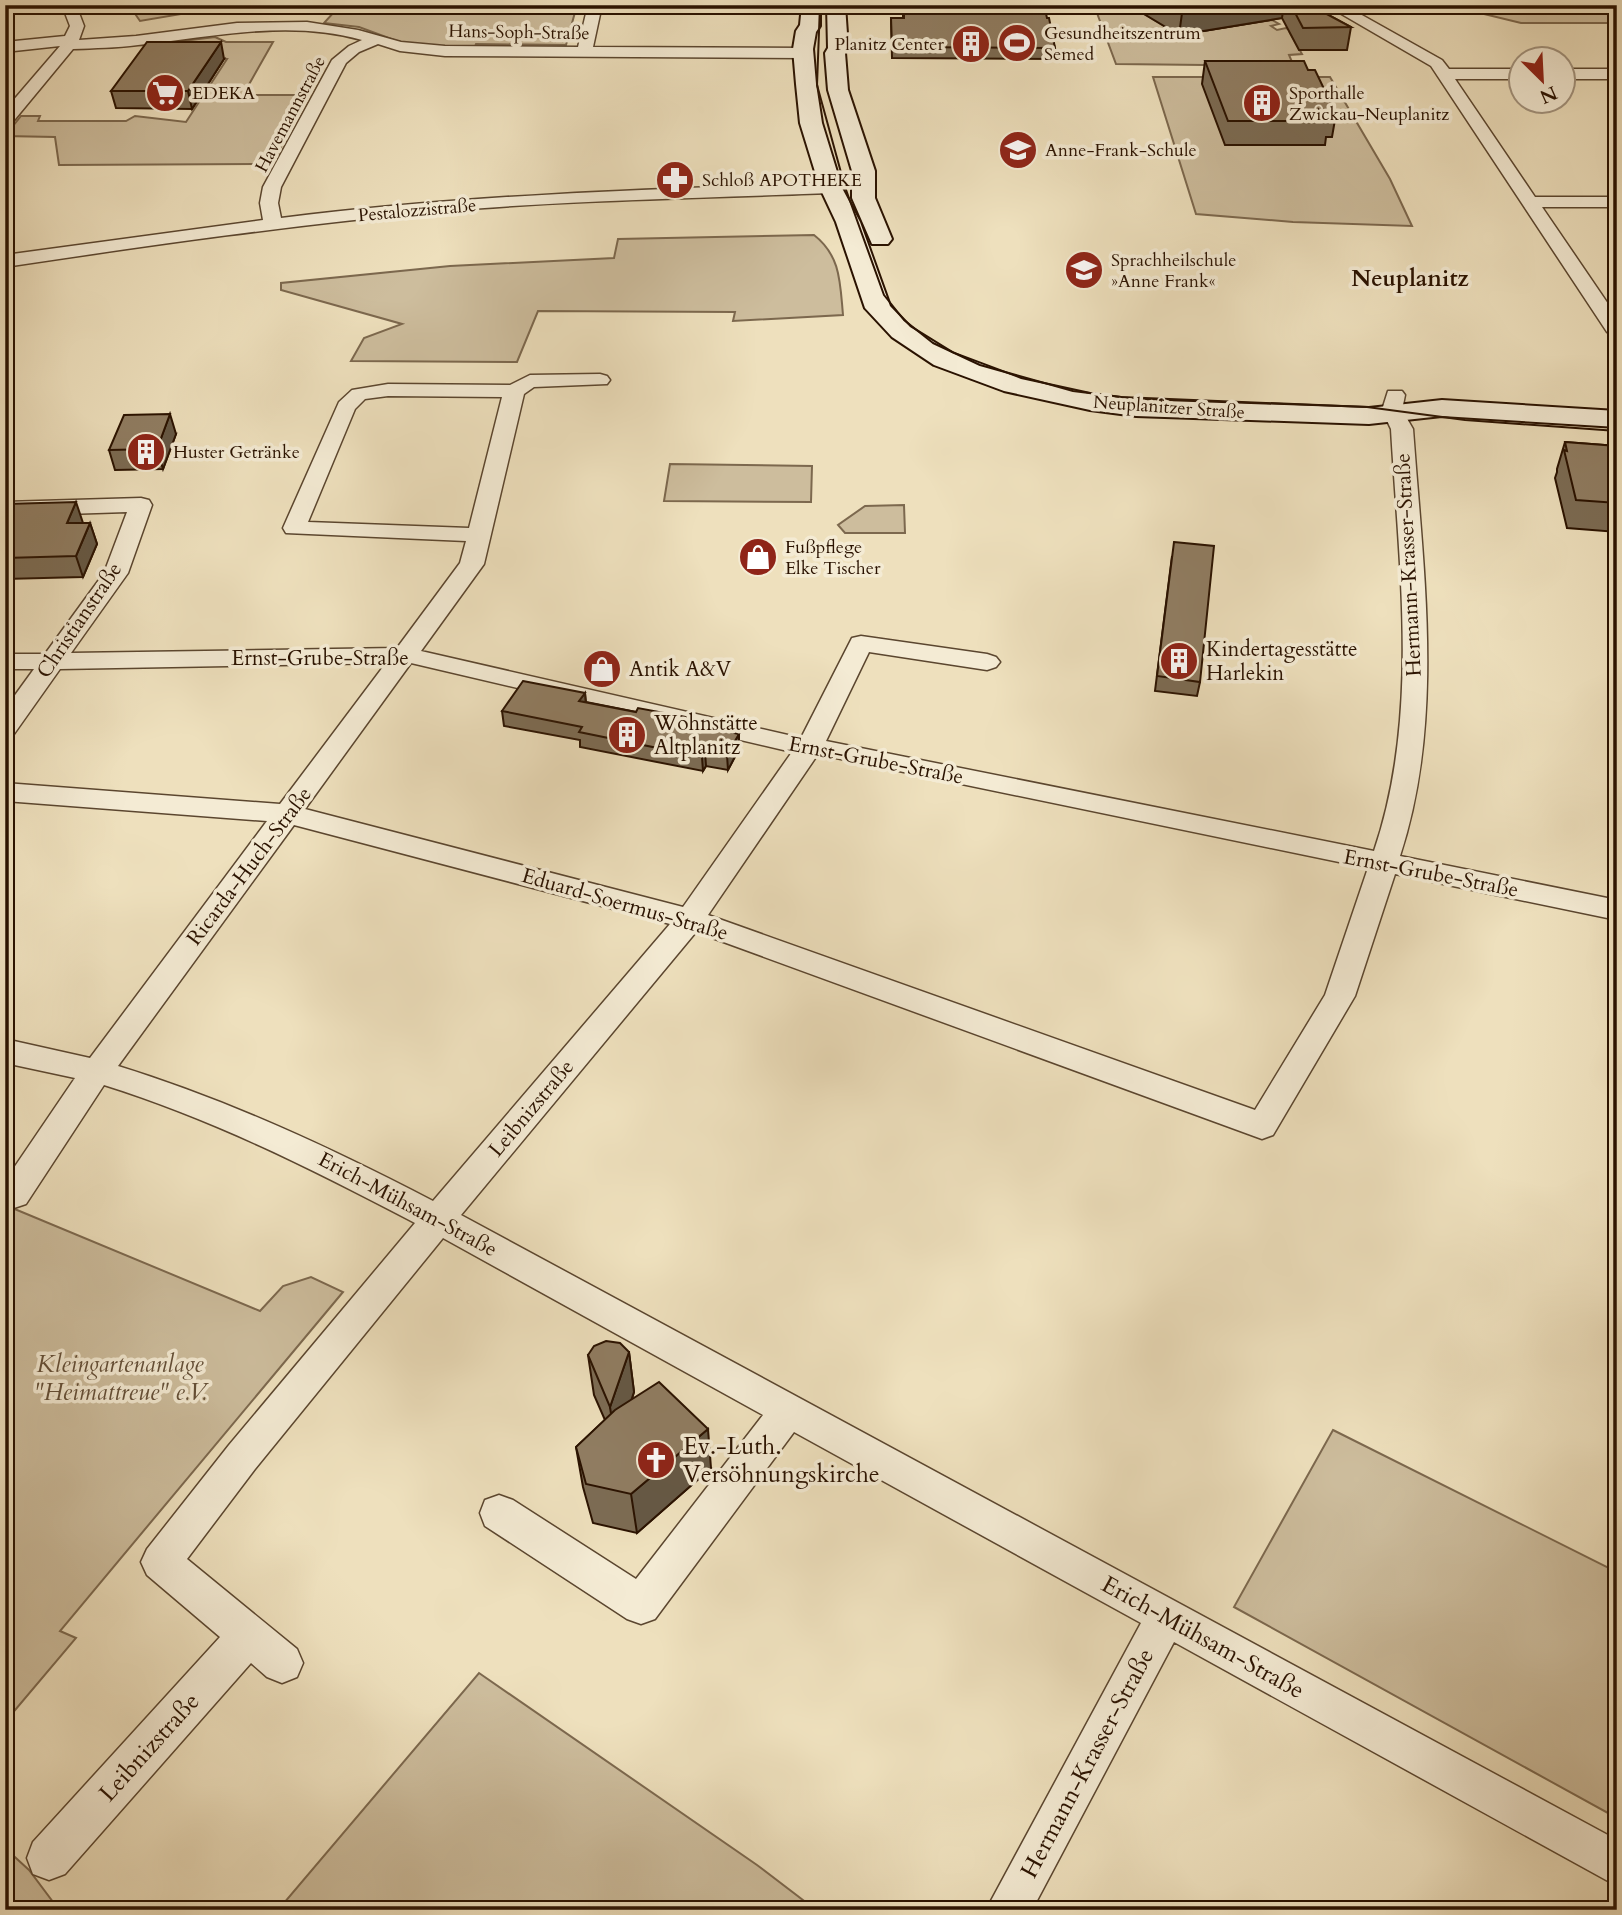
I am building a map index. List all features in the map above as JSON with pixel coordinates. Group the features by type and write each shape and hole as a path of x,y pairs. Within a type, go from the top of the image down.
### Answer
{"street":[{"path":"5,121 70,42 77,26 69,5"},
{"path":"584,52 595,5"},
{"name":"Neuplanitzer Straße","path":"811,5 804,53 811,123 831,188 848,222 878,308 912,340 955,365 1013,385 1090,402 1136,408 1356,416 1394,404"},
{"path":"836,5 838,48 835,53 838,90 865,177 862,185 895,283"},
{"path":"1333,5 1437,63 1617,332"},
{"name":"Hans-Soph-Straße","path":"5,47 136,41 312,20 400,46 445,51 804,53"},
{"name":"Havemannstraße","path":"273,225 269,203 272,187 340,60 354,49 375,40"},
{"path":"804,53 835,53"},
{"path":"1446,74 1506,74"},
{"path":"1576,74 1617,74"},
{"path":"831,188 862,185"},
{"name":"Pestalozzistraße","path":"5,261 273,225 511,201 831,188"},
{"path":"1531,202 1617,202"},
{"name":"Neuplanitzer Straße","path":"914,311 944,334 972,350 1023,369 1093,382 1617,419"},
{"path":"480,535 294,528 346,406 359,394 388,390 514,391 530,381 600,380"},
{"name":"Ricarda-Huch-Straße","path":"14,1195 97,1071 472,564 514,391"},
{"name":"Hermann-Krasser-Straße","path":"1262,1126 1340,996 1399,818 1408,766 1415,671 1408,496 1402,429 1394,404"},
{"name":"Christianstraße","path":"5,509 141,505 116,573 5,728"},
{"name":"Leibnizstraße","path":"282,1663 161,1562 242,1457 690,919 809,748 861,643 987,662"},
{"name":"Ernst-Grube-Straße","path":"5,662 407,655 809,748 836,750 1617,910"},
{"name":"Eduard-Soermus-Straße","path":"5,792 288,814 690,919 1262,1126"},
{"name":"Erich-Mühsam-Straße","path":"5,1051 97,1071 171,1094 309,1152 789,1410 1617,1864"},
{"path":"499,1513 641,1605 789,1410"},
{"name":"Hermann-Krasser-Straße","path":"1008,1910 1166,1617"},
{"name":"Leibnizstraße","path":"49,1858 249,1635"}],"green space":[{"path":"129,5 234,5 140,21"},
{"path":"349,5 577,5 566,45 476,44 474,49 405,44 359,27 324,23 334,12"},
{"path":"1094,5 1129,5 1179,35 1272,20 1279,24 1271,26 1277,30 1286,28 1294,32 1290,33 1302,54 1289,55 1295,69 1284,66 1116,64"},
{"path":"1447,5 1617,5 1617,23 1521,23"},
{"path":"215,37 226,42 273,42 243,95 308,95 272,164 59,165 55,137 5,136 21,116 40,116 38,121 126,121 135,116 186,122 227,59 154,59 158,44"},
{"path":"1153,77 1330,77 1390,179 1412,226 1293,222 1196,214"},
{"path":"814,235 830,252 838,271 843,315 733,321 735,312 538,311 517,362 351,361 364,338 402,324 281,290 281,283 450,266 614,258 618,239"},
{"path":"670,464 812,466 811,502 664,501"},
{"path":"904,505 905,533 845,533 838,525 865,506"},
{"name":"Kleingartenanlage \"Heimattreue\" e.V.","path":"5,1205 260,1311 283,1286 311,1277 343,1292 60,1631 76,1638 5,1722"},
{"path":"1333,1430 1617,1572 1617,1818 1234,1607"},
{"path":"479,1673 757,1865 816,1910 278,1910"},
{"path":"5,1848 29,1870 59,1910 5,1910"}],"building":[{"name":"Planitz Center","path":"904,5 1044,5 1055,48 892,47 891,18 904,18"},
{"path":"1168,5 1231,5 1182,13"},
{"path":"1291,5 1310,5 1351,27 1303,28"},
{"path":"147,42 221,42 188,91 111,91"},
{"path":"1205,61 1304,61 1308,70 1315,70 1336,114 1326,114 1329,121 1228,121"},
{"path":"170,414 157,449 109,450 124,415"},
{"path":"1565,442 1617,446 1617,503 1576,500 1564,450 1567,451"},
{"path":"76,502 67,523 90,523 76,556 5,558 5,504"},
{"path":"1174,542 1214,546 1200,682 1157,676"},
{"path":"523,681 585,693 579,701 636,712 638,708 718,723 715,729 739,734 727,755 705,751 702,757 579,732 582,727 502,711"},
{"path":"606,1341 620,1343 629,1352 610,1407 588,1355 594,1346"},
{"path":"659,1382 708,1429 631,1494 586,1484 576,1447 615,1410"}],"tram line":[{"path":"820,5 817,85 845,187 884,295 904,320 933,343 980,365 1073,391 1121,397 1367,407 1465,420 1617,431"}],"place":[{"name":"Gesundheitszentrum Semed","path":"1017,43"},
{"name":"Planitz Center","path":"971,44"},
{"name":"EDEKA","path":"165,93"},
{"name":"Sporthalle Zwickau-Neuplanitz","path":"1262,103"},
{"name":"Anne-Frank-Schule","path":"1018,150"},
{"name":"Schloß APOTHEKE","path":"675,180"},
{"name":"Sprachheilschule »Anne Frank«","path":"1084,270"},
{"name":"Huster Getränke","path":"146,452"},
{"name":"Fußpflege Elke Tischer","path":"758,557"},
{"name":"Kindertagesstätte Harlekin","path":"1179,661"},
{"name":"Antik A&V","path":"602,669"},
{"name":"Wohnstätte Altplanitz","path":"627,735"},
{"name":"Ev.-Luth. Versöhnungskirche","path":"656,1460"}],"district":[{"name":"Neuplanitz","path":"1410,278"}]}
